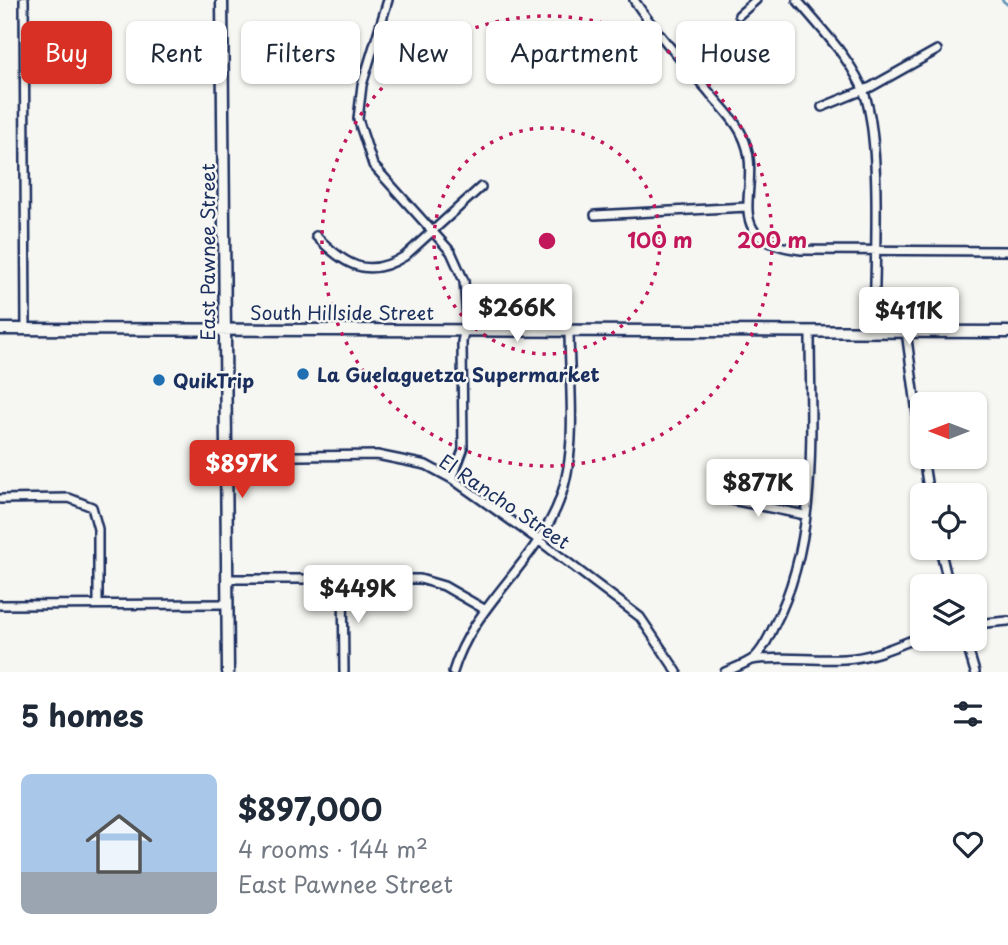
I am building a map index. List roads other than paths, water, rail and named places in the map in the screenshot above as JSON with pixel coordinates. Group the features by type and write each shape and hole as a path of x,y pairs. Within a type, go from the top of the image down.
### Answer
{"main road":[{"name":"East Pawnee Street","path":"222,0 228,672"},
{"name":"South Hillside Street","path":"0,329 1008,332"}],"street":[{"path":"24,0 26,328"},
{"path":"388,0 362,85 358,108 360,132 373,165 456,260 464,281 467,319 464,330 463,450 452,479"},
{"path":"634,0 743,136 747,208 756,236 778,248 1008,251"},
{"path":"739,15 756,0"},
{"path":"797,0 831,40 863,90 873,142 874,331"},
{"path":"822,107 863,90 937,50"},
{"path":"316,236 340,259 360,267 377,269 405,256 481,187"},
{"path":"595,215 747,208"},
{"path":"453,672 484,609 537,539 555,510 568,471 569,329"},
{"path":"748,661 764,645 790,590 805,515 810,456 810,331"},
{"path":"906,331 914,392"},
{"name":"El Rancho Street","path":"227,457 377,455 404,458 452,479 640,617 677,672"},
{"path":"718,497 805,515"},
{"path":"0,499 69,498 92,507 98,529 98,604"},
{"path":"227,579 343,578 432,582 484,609"},
{"path":"343,578 344,672"},
{"path":"0,605 227,604"},
{"path":"987,623 1008,621"},
{"path":"725,672 748,661 781,655 846,659 880,652 910,641"},
{"path":"969,651 975,672"}],"waterway":[{"path":"1002,0 1008,5"}],"place":[{"name":"La Guelaguetza Supermarket","path":"303,374"},
{"name":"QuikTrip","path":"159,380"}]}
